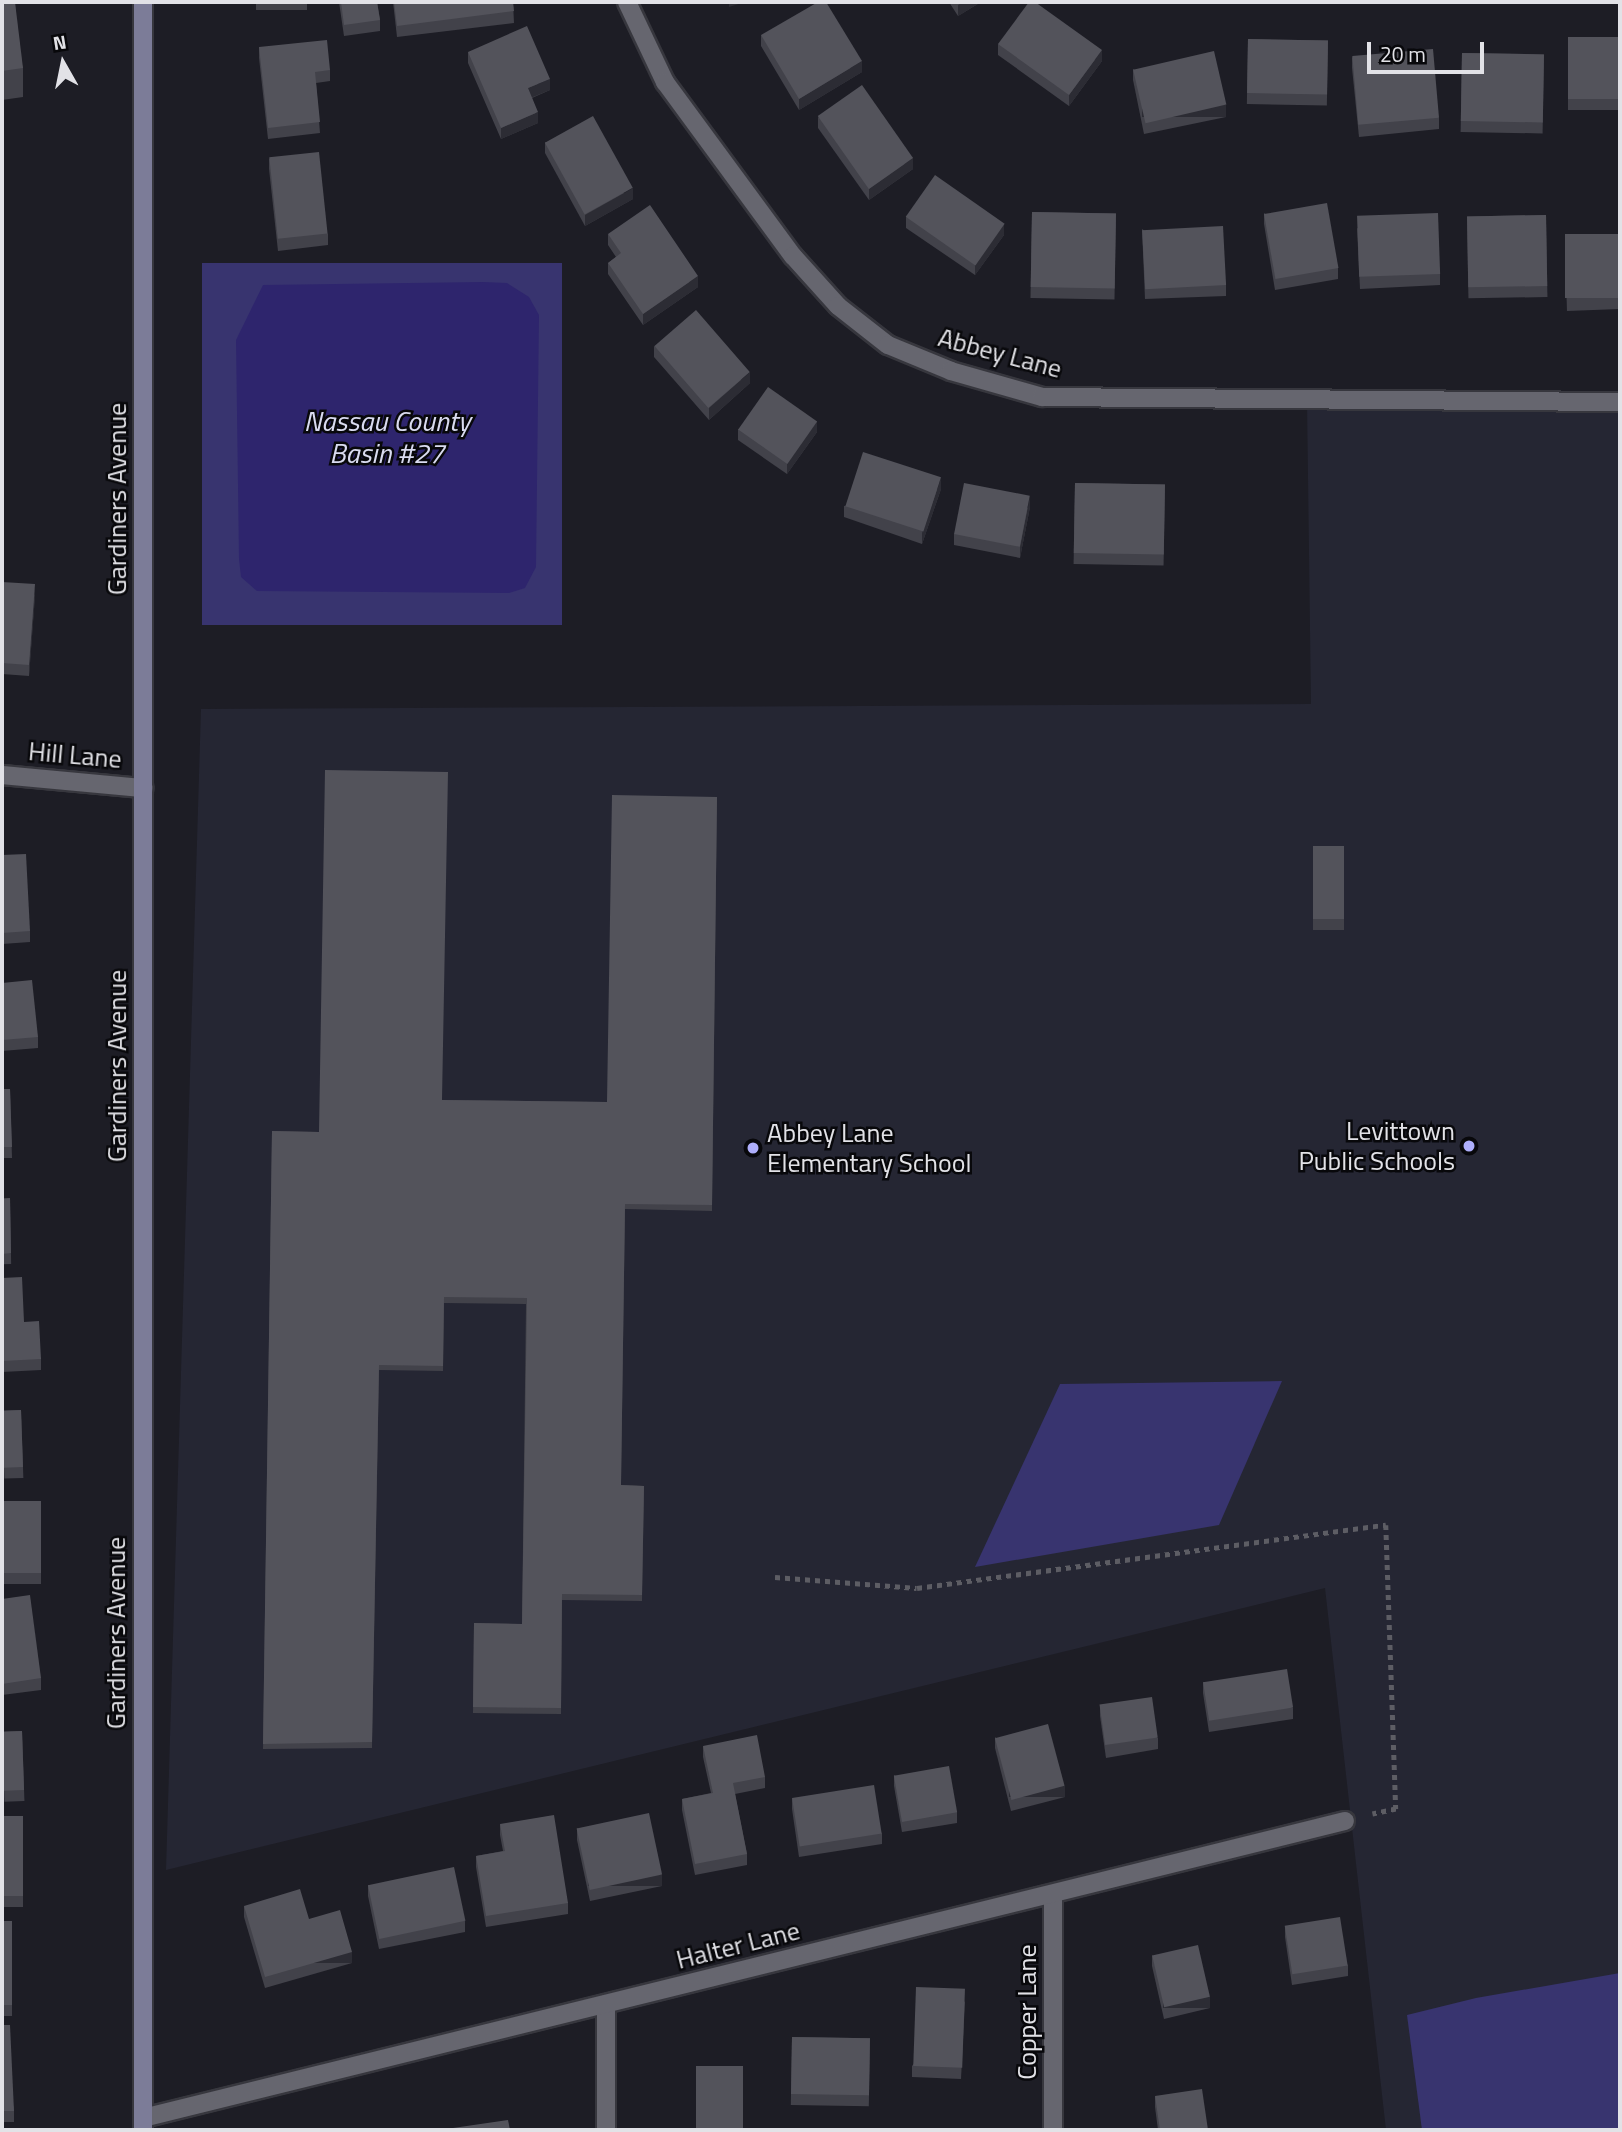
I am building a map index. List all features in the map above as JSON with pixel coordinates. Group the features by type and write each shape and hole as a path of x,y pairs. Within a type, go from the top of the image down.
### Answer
{"main road":[{"name":"Gardiners Avenue","path":"143,2 143,2124"}],"street":[{"name":"Abbey Lane","path":"627,2 666,82 793,256 838,306 888,345 951,371 1042,397 1620,402"},
{"name":"Hill Lane","path":"2,775 143,788"},
{"name":"Halter Lane","path":"143,2124 606,2004 1345,1821"},
{"name":"Copper Lane","path":"1053,1895 1053,2130"},
{"path":"606,2004 606,2130"}],"path":[{"path":"775,1577 918,1588 1386,1525 1396,1809 1345,1821"}],"shaded area":[{"name":"Nassau County Basin #27","path":"202,263 562,263 562,625 202,625"},
{"name":"Abbey Lane Elementary School","path":"1307,401 1620,402 1620,2130 1386,2130 1325,1588 166,1870 201,709 1311,704"},
{"path":"1282,1381 1219,1525 975,1567 1060,1384"},
{"path":"1620,1973 1620,2130 1422,2130 1407,2015 1476,1998"}],"water":[{"name":"Nassau County Basin #27","path":"507,283 529,297 539,315 536,567 525,588 509,593 257,591 241,577 239,559 236,340 263,285"}],"building":[{"path":"2,2 15,2 23,68 2,71"},
{"path":"341,2 377,2 380,20 344,25"},
{"path":"394,2 513,2 514,11 397,26"},
{"path":"818,2 826,2 862,61 799,99 761,35"},
{"path":"1029,2 1035,2 1102,50 1069,95 998,44"},
{"path":"527,26 550,79 528,88 538,112 501,128 468,52"},
{"path":"1568,37 1620,37 1620,99 1568,99"},
{"path":"1248,39 1328,40 1327,94 1247,93"},
{"path":"327,40 330,70 315,72 320,122 268,128 259,47"},
{"path":"1433,49 1439,118 1358,125 1352,56"},
{"path":"1214,51 1226,105 1145,123 1133,70"},
{"path":"1462,53 1544,54 1543,122 1461,121"},
{"path":"862,85 913,158 869,189 818,116"},
{"path":"593,116 633,188 585,214 545,143"},
{"path":"319,152 328,234 278,239 269,157"},
{"path":"935,175 1005,224 975,266 906,217"},
{"path":"1327,203 1338,268 1275,279 1264,214"},
{"path":"650,205 698,276 643,314 608,263 621,253 608,234"},
{"path":"1032,212 1116,213 1115,288 1031,287"},
{"path":"1438,213 1440,274 1359,277 1357,216"},
{"path":"1546,215 1547,286 1468,287 1467,216"},
{"path":"1223,226 1226,285 1145,289 1142,230"},
{"path":"1565,234 1620,234 1620,298 1565,298"},
{"path":"696,310 750,372 708,408 654,346"},
{"path":"768,387 817,421 787,464 738,430"},
{"path":"863,452 941,477 923,532 845,506"},
{"path":"964,483 1030,496 1020,547 954,534"},
{"path":"1075,483 1165,485 1164,555 1074,553"},
{"path":"2,582 35,584 29,665 2,663"},
{"path":"325,770 448,772 442,1100 607,1102 612,795 717,797 712,1205 625,1204 621,1485 644,1486 642,1595 562,1594 561,1708 473,1707 474,1623 522,1624 527,1298 444,1297 443,1366 379,1365 372,1742 263,1744 272,1131 319,1132"},
{"path":"1313,846 1344,846 1344,919 1313,919"},
{"path":"26,854 30,931 2,933 2,855"},
{"path":"32,980 38,1037 2,1040 2,983"},
{"path":"2,1089 10,1089 12,1147 2,1147"},
{"path":"10,1198 11,1253 2,1254 2,1199"},
{"path":"22,1277 24,1322 39,1321 41,1359 2,1361 2,1278"},
{"path":"21,1410 23,1467 4,1468 2,1411"},
{"path":"2,1501 41,1501 41,1573 2,1573"},
{"path":"30,1595 41,1678 2,1684 2,1599"},
{"path":"1287,1669 1293,1708 1209,1721 1203,1682"},
{"path":"1152,1697 1158,1738 1105,1745 1100,1704"},
{"path":"1048,1724 1065,1786 1011,1800 995,1738"},
{"path":"22,1731 24,1790 4,1791 2,1732"},
{"path":"757,1735 765,1777 733,1783 747,1854 695,1864 682,1799 713,1793 703,1746"},
{"path":"949,1766 957,1812 902,1822 894,1776"},
{"path":"874,1785 882,1833 800,1846 792,1798"},
{"path":"649,1813 662,1875 590,1890 577,1828"},
{"path":"554,1815 568,1903 486,1916 476,1856 505,1851 500,1824"},
{"path":"2,1816 23,1816 23,1896 2,1896"},
{"path":"454,1867 465,1921 379,1939 368,1885"},
{"path":"300,1889 309,1919 340,1910 352,1952 265,1977 244,1906"},
{"path":"1340,1917 1348,1965 1292,1974 1285,1926"},
{"path":"2,1921 12,1921 12,2005 2,2005"},
{"path":"1198,1945 1210,1997 1164,2007 1152,1956"},
{"path":"916,1987 965,1989 962,2068 913,2066"},
{"path":"2,2025 10,2025 14,2111 2,2111"},
{"path":"792,2037 870,2038 869,2095 791,2094"},
{"path":"696,2066 743,2066 743,2130 696,2130"},
{"path":"1202,2089 1208,2130 1160,2130 1155,2096"},
{"path":"508,2120 510,2130 453,2130 453,2128"}],"place":[{"name":"Levittown Public Schools","path":"1469,1146"},
{"name":"Abbey Lane Elementary School","path":"753,1148"}]}
